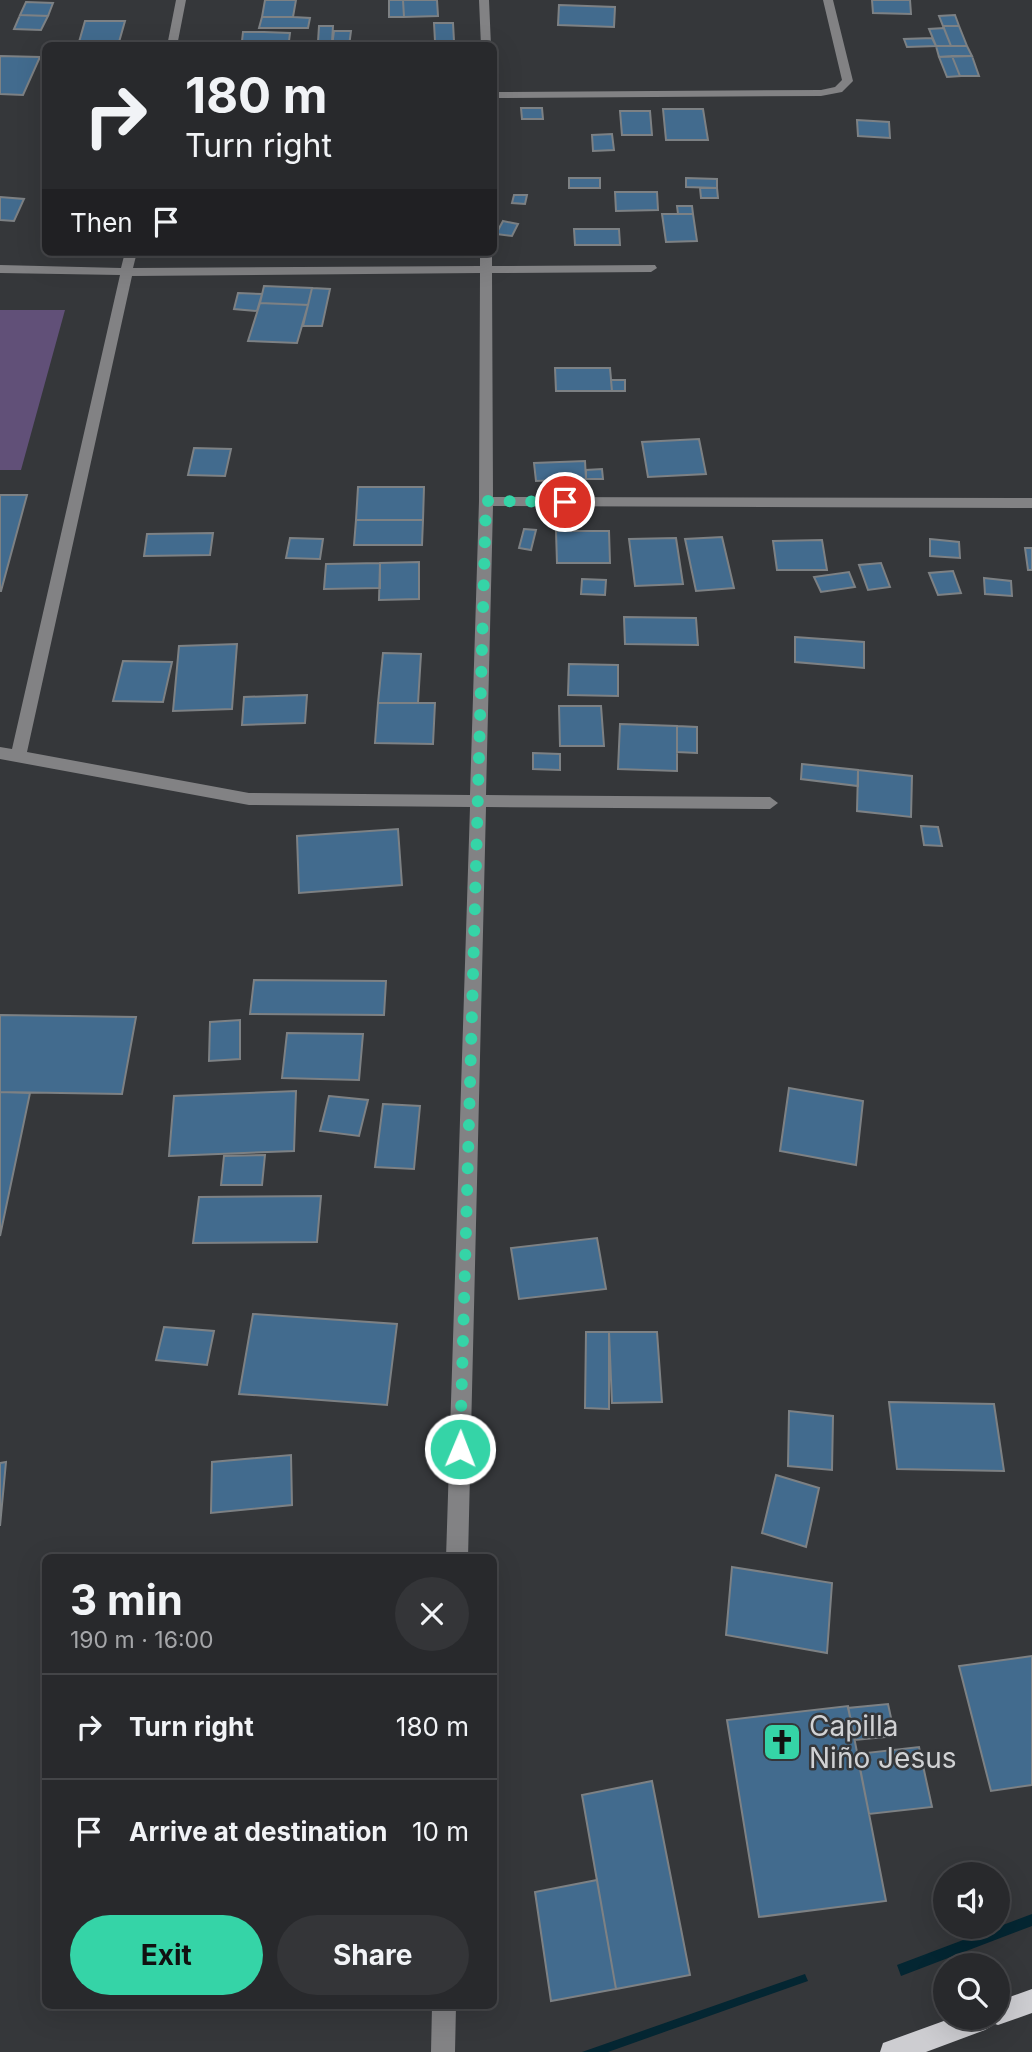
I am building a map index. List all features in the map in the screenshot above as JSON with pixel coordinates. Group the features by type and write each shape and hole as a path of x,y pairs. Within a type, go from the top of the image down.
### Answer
{"main road":[{"path":"1010,2009 1032,2001"},
{"path":"892,2052 952,2030"}],"street":[{"path":"173,42 181,0"},
{"path":"484,0 486,42"},
{"path":"497,95 821,93 838,90 848,81 828,0"},
{"path":"18,756 130,256"},
{"path":"457,1554 486,501 486,256"},
{"path":"0,269 127,272 651,268"},
{"path":"486,501 1032,503"},
{"path":"0,753 248,799 770,803"},
{"path":"443,2052 444,2009"}],"shaded area":[{"path":"0,310 65,310 21,470 0,470"}],"water":[{"path":"1032,1914 1032,1926 1010,1934 1010,1922"},
{"path":"966,1939 998,1939 961,1953 933,1953 933,1964 901,1976 897,1965"},
{"path":"805,1974 808,1981 608,2052 582,2052"}],"building":[{"path":"265,0 296,0 293,17 262,17"},
{"path":"389,0 403,0 404,17 389,17"},
{"path":"403,0 437,0 438,16 404,17"},
{"path":"872,0 910,0 911,14 873,13"},
{"path":"26,2 53,3 48,16 20,15"},
{"path":"559,5 615,7 614,27 558,25"},
{"path":"20,15 48,16 41,30 14,29"},
{"path":"955,15 959,26 943,26 939,16"},
{"path":"262,17 310,18 308,28 259,28"},
{"path":"85,21 125,21 119,42 79,42"},
{"path":"434,23 453,23 454,41 435,41"},
{"path":"319,26 333,26 332,42 318,42"},
{"path":"943,26 959,26 967,46 951,46"},
{"path":"944,28 951,46 936,46 929,29"},
{"path":"334,31 351,31 350,42 333,42"},
{"path":"243,32 290,33 289,41 242,41"},
{"path":"932,38 936,46 907,47 904,39"},
{"path":"936,46 967,46 972,56 939,57"},
{"path":"0,56 40,57 23,95 0,94"},
{"path":"952,56 972,56 979,76 960,76"},
{"path":"952,56 960,76 947,77 939,57"},
{"path":"521,108 542,108 543,119 522,119"},
{"path":"663,109 703,109 708,140 666,140"},
{"path":"620,111 650,111 652,135 622,135"},
{"path":"857,120 889,122 890,138 858,136"},
{"path":"612,134 614,150 593,151 592,135"},
{"path":"569,178 600,178 600,188 569,188"},
{"path":"686,178 717,179 717,188 686,187"},
{"path":"700,188 717,188 718,198 701,198"},
{"path":"615,192 657,192 658,210 616,211"},
{"path":"514,195 527,195 525,204 512,203"},
{"path":"0,197 24,199 14,221 0,220"},
{"path":"677,206 692,206 693,214 678,214"},
{"path":"662,214 693,214 697,241 666,242"},
{"path":"503,221 518,224 512,236 497,232"},
{"path":"574,229 619,229 620,245 575,245"},
{"path":"264,286 312,288 308,305 260,303"},
{"path":"312,288 330,289 322,326 303,326"},
{"path":"238,293 262,294 257,311 234,309"},
{"path":"260,303 308,305 297,343 248,341"},
{"path":"555,368 610,368 612,391 556,391"},
{"path":"611,380 625,380 625,391 612,391"},
{"path":"699,439 706,474 648,477 642,442"},
{"path":"194,448 231,449 225,476 188,475"},
{"path":"585,461 586,479 536,481 534,463"},
{"path":"602,469 603,479 586,479 586,470"},
{"path":"358,487 424,487 423,520 356,520"},
{"path":"0,495 27,495 1,591 0,591"},
{"path":"356,520 423,520 422,545 354,545"},
{"path":"524,529 536,530 531,550 519,548"},
{"path":"556,531 609,531 610,563 557,563"},
{"path":"213,533 210,555 144,556 147,534"},
{"path":"722,537 734,588 696,591 685,539"},
{"path":"290,538 323,539 320,559 286,558"},
{"path":"676,538 683,584 635,586 629,539"},
{"path":"930,539 959,542 960,558 930,556"},
{"path":"822,540 827,570 777,570 773,541"},
{"path":"1025,548 1032,548 1032,570 1028,570"},
{"path":"419,562 419,599 379,600 380,563"},
{"path":"380,563 380,588 324,589 326,564"},
{"path":"881,563 890,587 868,590 859,565"},
{"path":"953,571 961,593 938,595 929,573"},
{"path":"849,572 855,587 821,592 814,577"},
{"path":"984,578 1011,581 1012,596 985,594"},
{"path":"582,579 606,580 605,595 581,594"},
{"path":"624,617 696,618 698,645 625,644"},
{"path":"795,637 864,642 864,668 795,662"},
{"path":"237,644 232,709 173,711 179,646"},
{"path":"383,653 421,654 418,703 378,703"},
{"path":"123,661 172,662 163,702 113,701"},
{"path":"569,664 618,665 618,696 568,695"},
{"path":"307,695 305,723 242,725 244,697"},
{"path":"378,703 435,703 433,744 375,743"},
{"path":"559,706 601,706 604,746 560,746"},
{"path":"620,724 677,726 677,771 618,769"},
{"path":"677,726 697,727 697,753 677,752"},
{"path":"533,753 560,754 560,770 533,769"},
{"path":"802,764 858,770 858,786 801,779"},
{"path":"858,770 912,776 911,817 857,811"},
{"path":"921,826 938,827 942,846 924,845"},
{"path":"398,829 402,885 299,893 297,836"},
{"path":"254,980 386,981 384,1015 250,1014"},
{"path":"0,1015 136,1017 122,1094 0,1092"},
{"path":"240,1020 240,1059 209,1061 210,1022"},
{"path":"287,1033 363,1034 359,1080 282,1078"},
{"path":"789,1088 863,1101 856,1165 780,1151"},
{"path":"296,1091 294,1151 169,1156 174,1096"},
{"path":"0,1092 30,1093 0,1236"},
{"path":"329,1096 368,1100 359,1136 320,1131"},
{"path":"383,1104 420,1106 414,1169 375,1167"},
{"path":"265,1155 262,1185 221,1185 224,1156"},
{"path":"321,1196 317,1242 193,1243 199,1197"},
{"path":"597,1238 606,1289 519,1299 511,1248"},
{"path":"253,1314 397,1324 387,1405 239,1394"},
{"path":"164,1327 214,1331 207,1365 156,1360"},
{"path":"586,1332 609,1332 609,1409 585,1408"},
{"path":"609,1332 657,1332 662,1402 612,1403"},
{"path":"889,1402 994,1404 1004,1471 897,1469"},
{"path":"789,1411 833,1416 832,1470 788,1466"},
{"path":"291,1455 292,1505 211,1513 212,1462"},
{"path":"6,1462 0,1526 0,1463"},
{"path":"776,1475 819,1488 806,1547 762,1533"},
{"path":"732,1567 832,1583 827,1653 726,1635"},
{"path":"1032,1656 1032,1785 991,1791 959,1666"},
{"path":"888,1704 895,1736 855,1740 848,1708"},
{"path":"848,1706 886,1901 759,1917 727,1720"},
{"path":"919,1747 932,1807 869,1814 857,1754"},
{"path":"652,1781 690,1975 616,1989 582,1795"},
{"path":"597,1880 616,1989 551,2001 535,1892"}],"place":[{"name":"Capilla Niño Jesus","path":"782,1742"}],"route":[{"path":"460,1449 486,501 565,502"}]}
